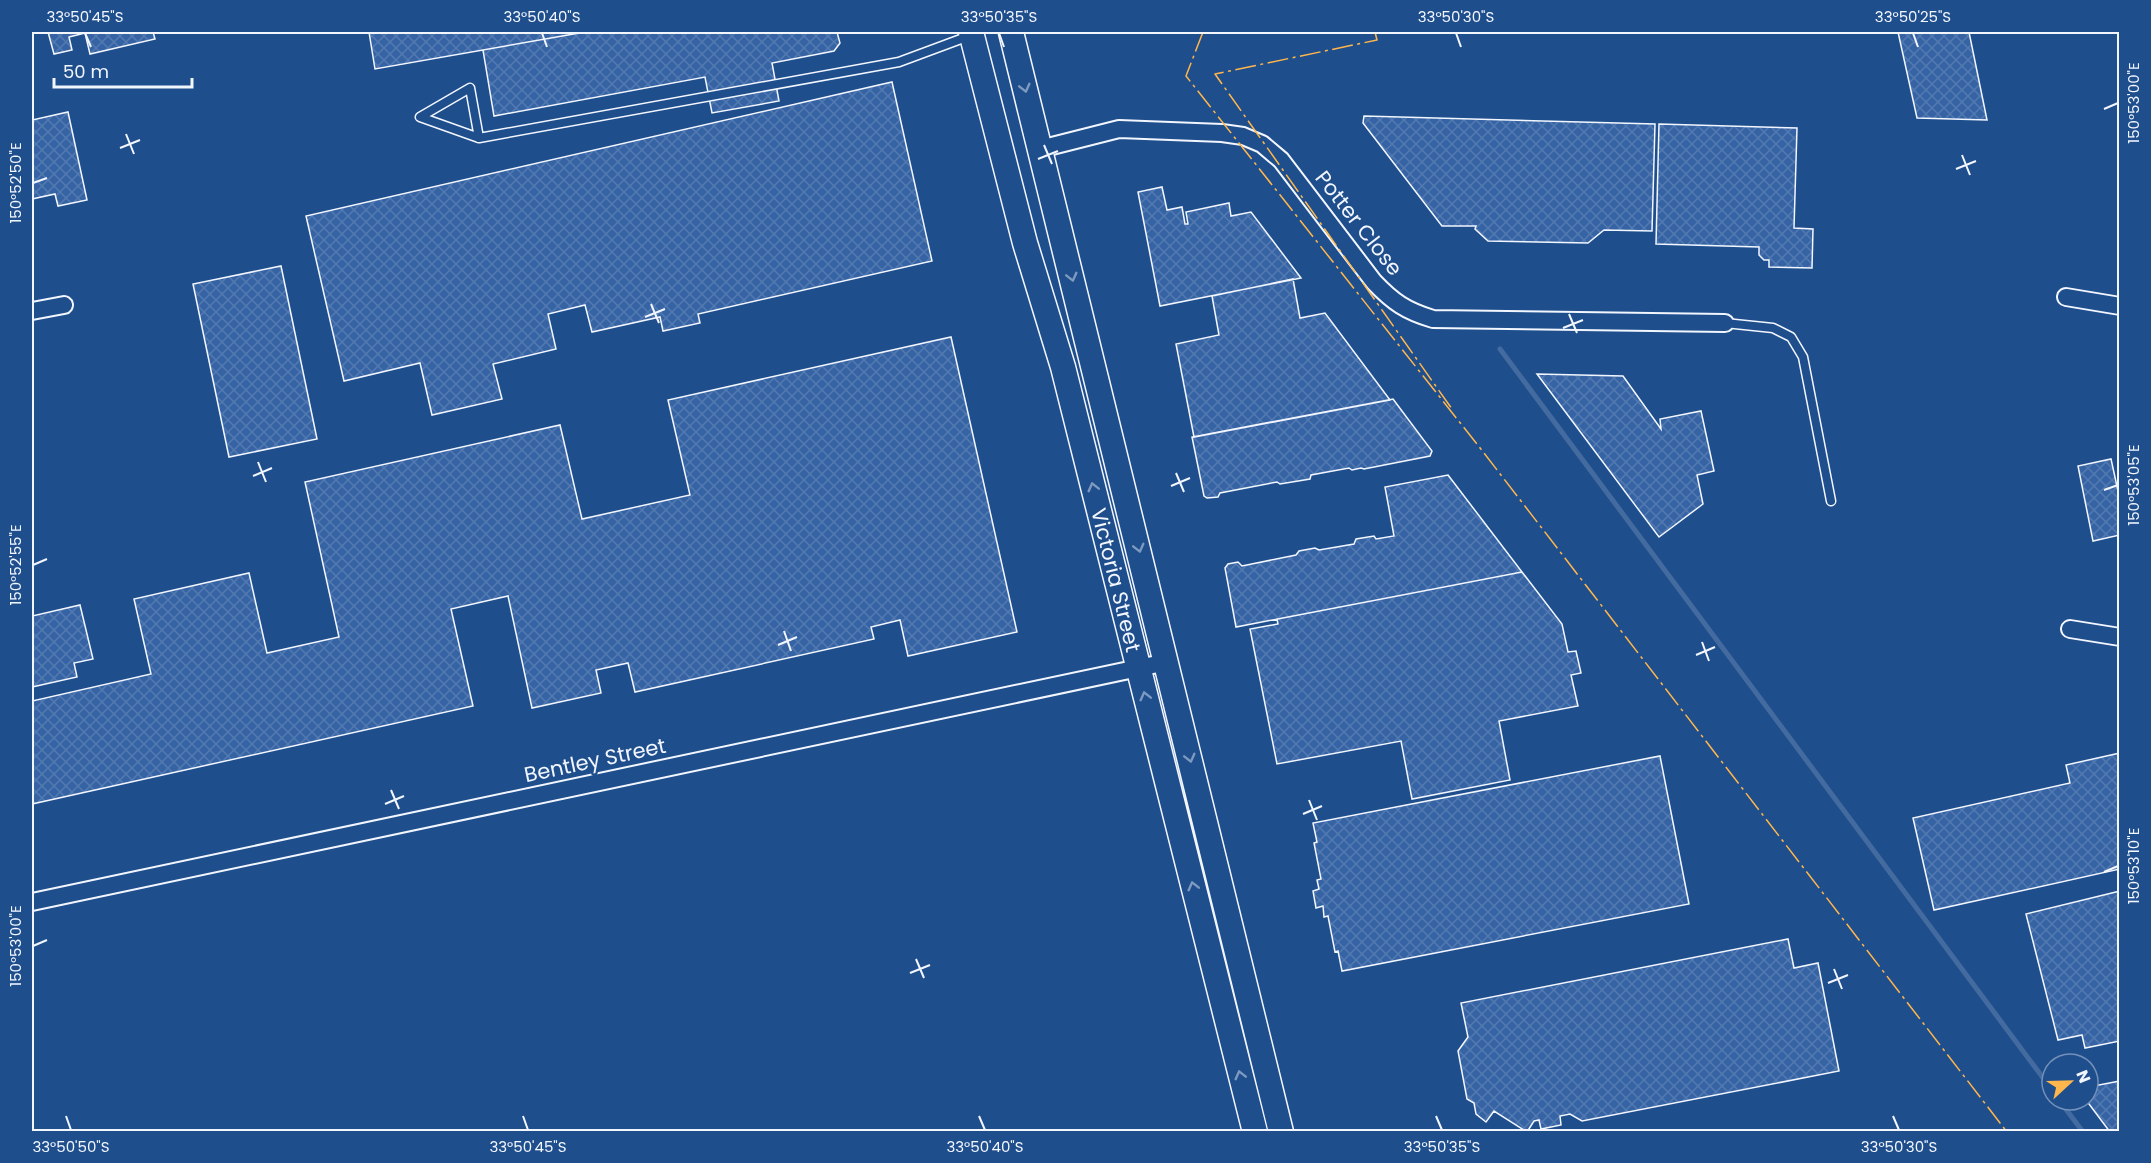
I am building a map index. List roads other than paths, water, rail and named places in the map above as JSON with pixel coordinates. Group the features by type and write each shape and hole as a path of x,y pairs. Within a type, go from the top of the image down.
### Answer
{"main road":[{"name":"Victoria Street","path":"1011,32 1281,1131"},
{"name":"Victoria Street","path":"972,33 1025,243 1063,367 1254,1131"}],"street":[{"name":"Potter Close","path":"1040,149 1119,129 1222,133 1243,136 1262,144 1281,160 1374,282 1390,299 1410,313 1433,319 1725,323"},
{"path":"2066,297 2120,306"},
{"path":"32,311 64,305"},
{"path":"2070,629 2120,637"},
{"name":"Bentley Street","path":"32,902 1167,662"}],"lane":[{"path":"479,138 470,88 420,117 479,138 899,62 972,33"},
{"path":"1725,323 1773,328 1791,337 1803,357 1831,501"}],"waterway":[{"path":"1500,349 2040,1074"},
{"path":"2068,1112 2083,1132"}]}
